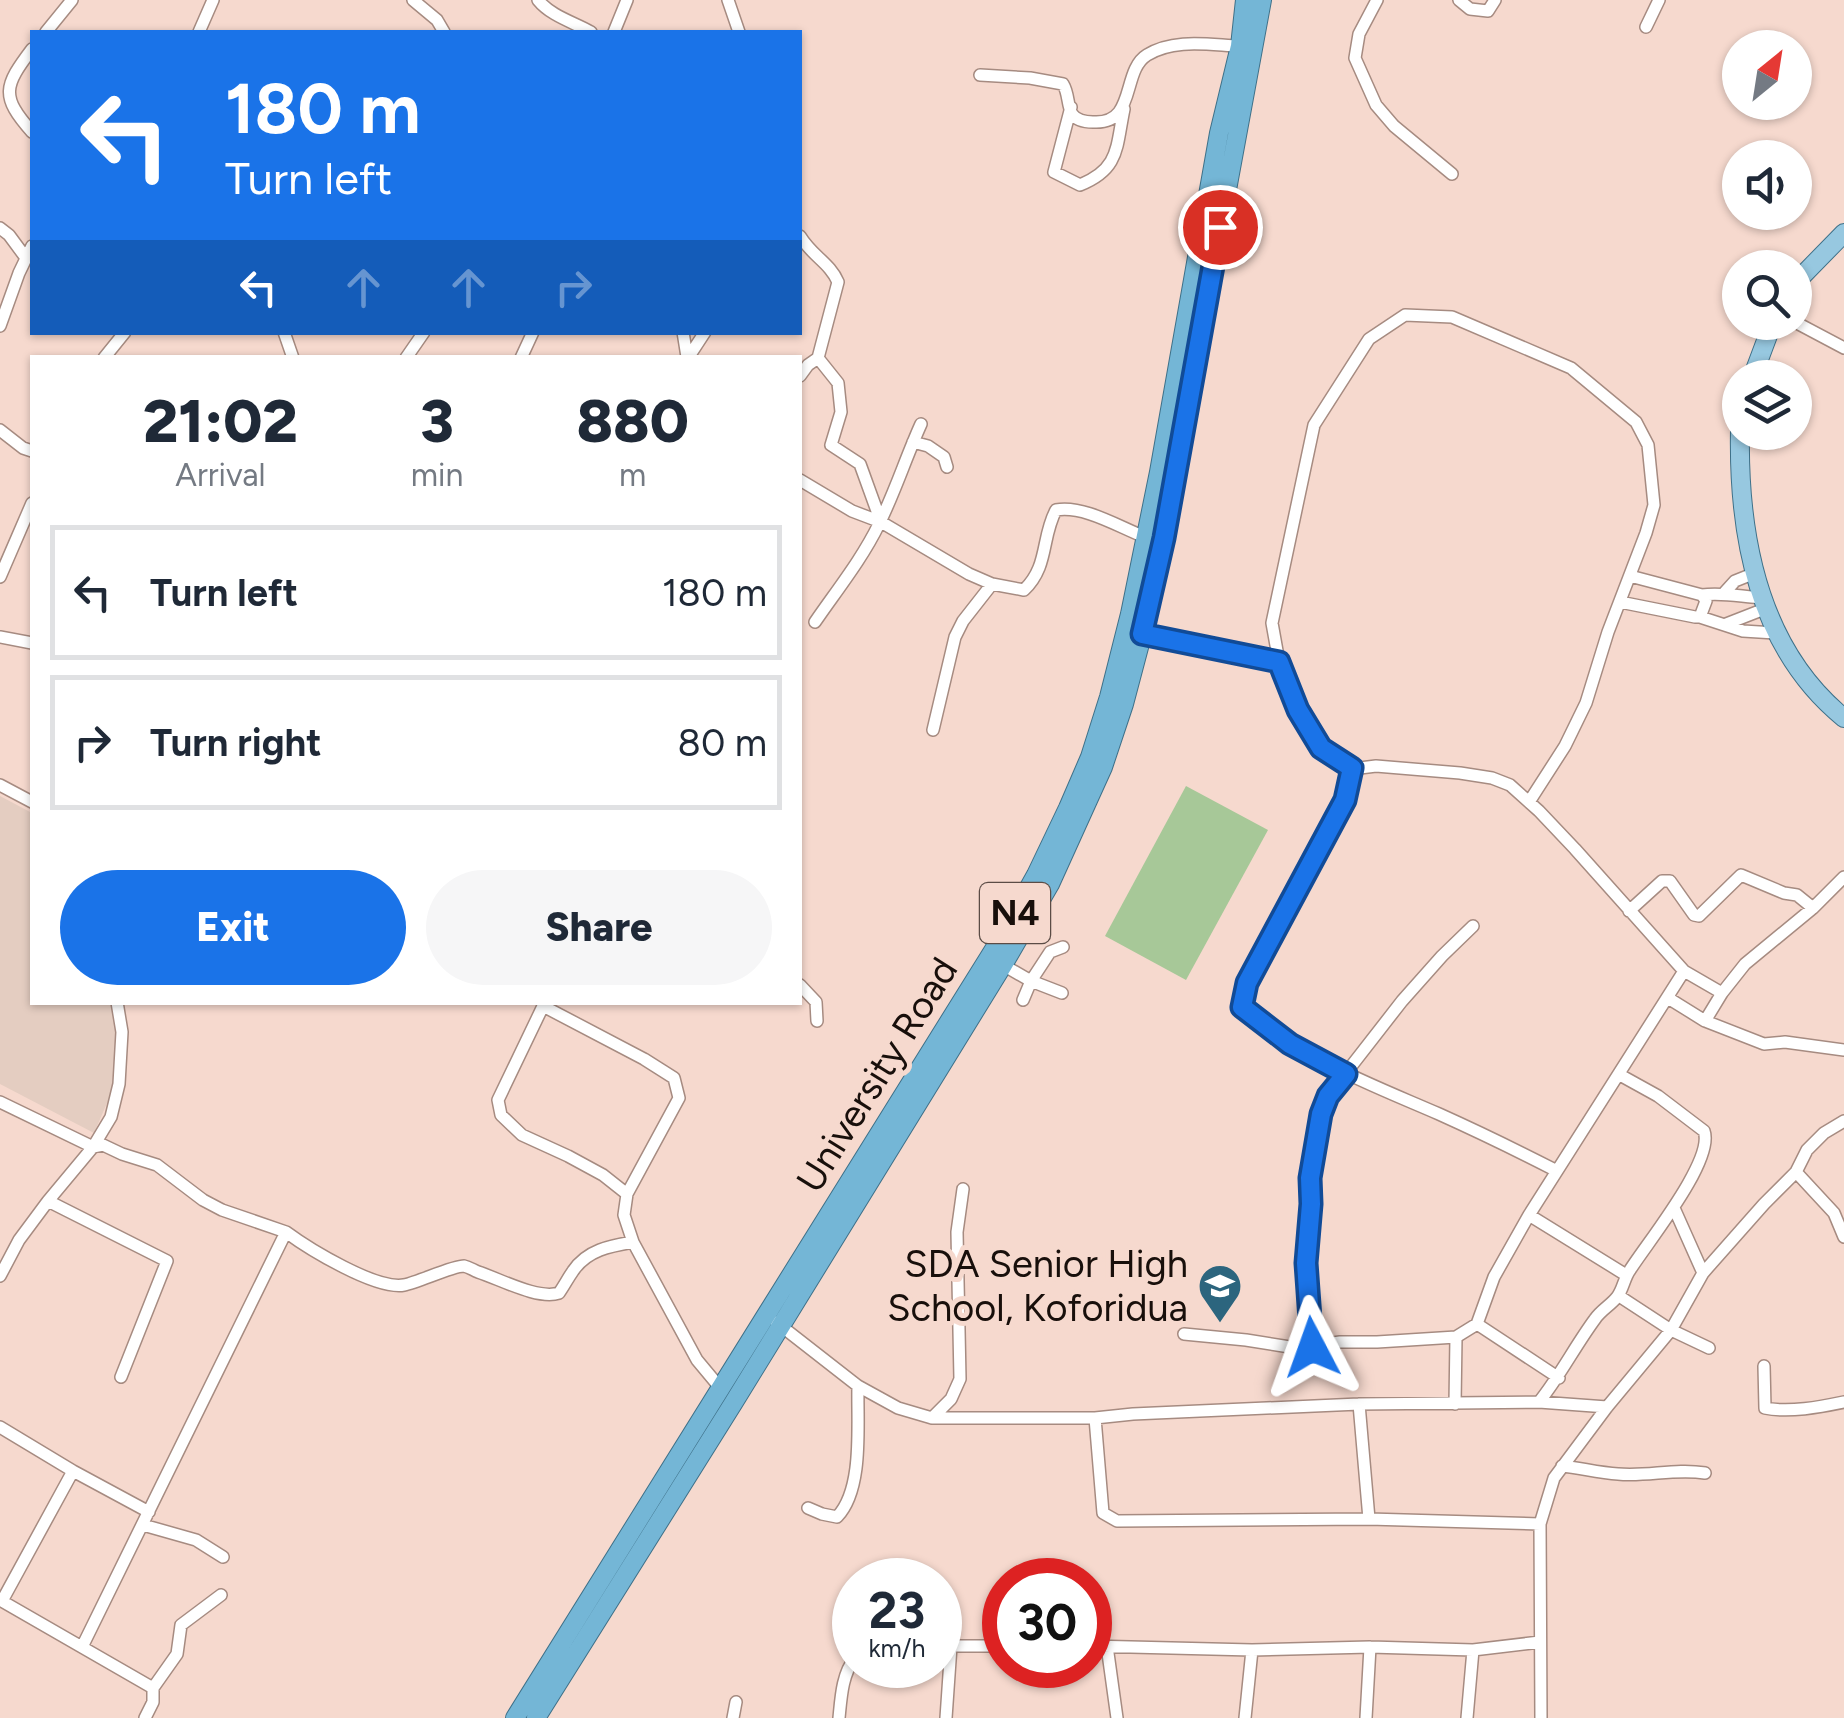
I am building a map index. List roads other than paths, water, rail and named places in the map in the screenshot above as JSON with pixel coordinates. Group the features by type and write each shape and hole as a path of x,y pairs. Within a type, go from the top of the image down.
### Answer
{"highway":[{"name":"University Road","path":"515,1718 720,1386 773,1320 1003,965 1050,884 1103,767 1150,602 1220,133 1240,46 1245,0"},
{"name":"University Road","path":"536,1718 734,1402 773,1320 998,942 1068,808 1094,742 1121,650 1145,537 1167,473 1262,0"}],"main road":[{"path":"1812,268 1844,233"},
{"path":"1740,450 1745,533 1775,632 1811,686 1844,718"}],"street":[{"path":"48,30 72,0"},
{"path":"199,30 213,0"},
{"path":"413,0 443,30"},
{"path":"538,0 587,30"},
{"path":"615,30 628,0"},
{"path":"728,0 738,30"},
{"path":"1377,0 1359,34 1355,58 1385,116 1452,174"},
{"path":"1459,0 1470,9 1482,11 1488,11 1496,0"},
{"path":"1646,26 1659,0"},
{"path":"1070,107 1054,172 1080,185 1100,177 1113,161 1138,62 1174,44 1240,46"},
{"path":"30,52 7,82 4,93 10,108 30,130"},
{"path":"980,75 1063,84 1072,114 1080,121 1106,122 1126,100"},
{"path":"0,228 26,258"},
{"path":"802,239 813,256 833,270 838,282 818,358 802,373"},
{"path":"0,326 30,250"},
{"path":"1529,802 1566,746 1586,703 1654,505 1648,445 1636,422 1571,368 1452,318 1405,315 1369,339 1314,425 1272,623 1279,662 1298,710 1321,748 1352,768 1376,766 1492,778 1510,785 1575,849 1684,971 1722,993"},
{"path":"1812,331 1844,348"},
{"path":"106,355 123,335"},
{"path":"818,358 838,382 841,412 832,445 860,464 881,522"},
{"path":"815,622 881,522 921,424"},
{"path":"0,430 30,450"},
{"path":"912,442 944,456 947,466"},
{"path":"802,481 970,574 992,584 1024,590 1034,580 1044,558 1056,510 1066,508 1084,513 1145,537"},
{"path":"0,577 30,507"},
{"path":"1725,592 1735,581 1756,572"},
{"path":"1630,576 1702,595 1725,592 1765,603"},
{"path":"933,730 955,637 992,584"},
{"path":"1725,592 1731,610 1726,624"},
{"path":"1700,616 1706,602 1702,595"},
{"path":"1620,602 1700,616 1742,631 1775,632"},
{"path":"1726,624 1765,603"},
{"path":"1142,634 1279,662"},
{"path":"0,637 30,643"},
{"path":"1352,768 1345,800 1247,983 1242,1007 1290,1044 1346,1074 1557,1171"},
{"path":"0,785 30,801"},
{"path":"1629,911 1662,881 1670,881 1698,916 1741,875 1784,894 1798,895 1813,908"},
{"path":"1705,1021 1745,964 1844,877"},
{"path":"1312,1347 1306,1263 1310,1178 1321,1114 1328,1096 1402,1002 1473,926"},
{"path":"1023,1000 1050,952 1064,947"},
{"path":"1003,965 1062,992"},
{"path":"1184,1334 1296,1348 1456,1337 1477,1324 1494,1277 1528,1215 1684,971"},
{"path":"802,987 816,1002 816,1021"},
{"path":"1668,998 1705,1021 1764,1044 1784,1042 1844,1050"},
{"path":"0,1276 20,1240 92,1148 110,1117 119,1084 122,1024 118,1005"},
{"path":"544,1005 498,1100 501,1115 522,1135 603,1175 626,1194"},
{"path":"546,1005 674,1078 678,1098 626,1194 624,1215 633,1242 697,1360 734,1402"},
{"path":"1539,1402 1597,1315 1619,1296 1626,1274 1674,1208 1708,1139 1704,1131 1658,1096 1620,1074"},
{"path":"0,1102 92,1148 103,1145 157,1165 222,1210 286,1232 330,1260 400,1286 464,1266 551,1296 559,1294 586,1257 608,1246 633,1242"},
{"path":"1541,1718 1540,1524 1549,1490 1562,1466 1671,1330 1703,1274 1796,1172 1806,1150 1844,1121"},
{"path":"1796,1172 1834,1213 1844,1237"},
{"path":"932,1418 952,1399 960,1378 957,1232 962,1189"},
{"path":"48,1201 167,1261 121,1377"},
{"path":"1674,1208 1703,1274"},
{"path":"1528,1215 1626,1274"},
{"path":"82,1647 286,1232"},
{"path":"1619,1296 1671,1330 1709,1348"},
{"path":"773,1320 858,1386 898,1408 932,1418 1096,1418 1359,1404 1539,1402 1607,1407"},
{"path":"1477,1324 1558,1378"},
{"path":"1455,1404 1456,1337"},
{"path":"1764,1366 1765,1408 1844,1402"},
{"path":"808,1508 837,1517 846,1507 855,1475 858,1386"},
{"path":"1359,1404 1369,1519"},
{"path":"1096,1418 1103,1513 1110,1519 1369,1519 1540,1524"},
{"path":"0,1427 146,1518 223,1557"},
{"path":"1562,1466 1616,1474 1705,1472"},
{"path":"73,1471 1,1601 153,1688"},
{"path":"145,1718 153,1702 153,1688 176,1654 181,1625 220,1595"},
{"path":"1112,1646 1473,1650 1540,1642"},
{"path":"1366,1718 1370,1647"},
{"path":"1246,1718 1252,1650"},
{"path":"1468,1718 1473,1650"},
{"path":"1112,1686 1116,1718"},
{"path":"840,1718 843,1688"},
{"path":"946,1688 946,1718"},
{"path":"732,1718 736,1702"}],"place":[{"name":"SDA Senior High School, Koforidua","path":"1220,1324"}]}
